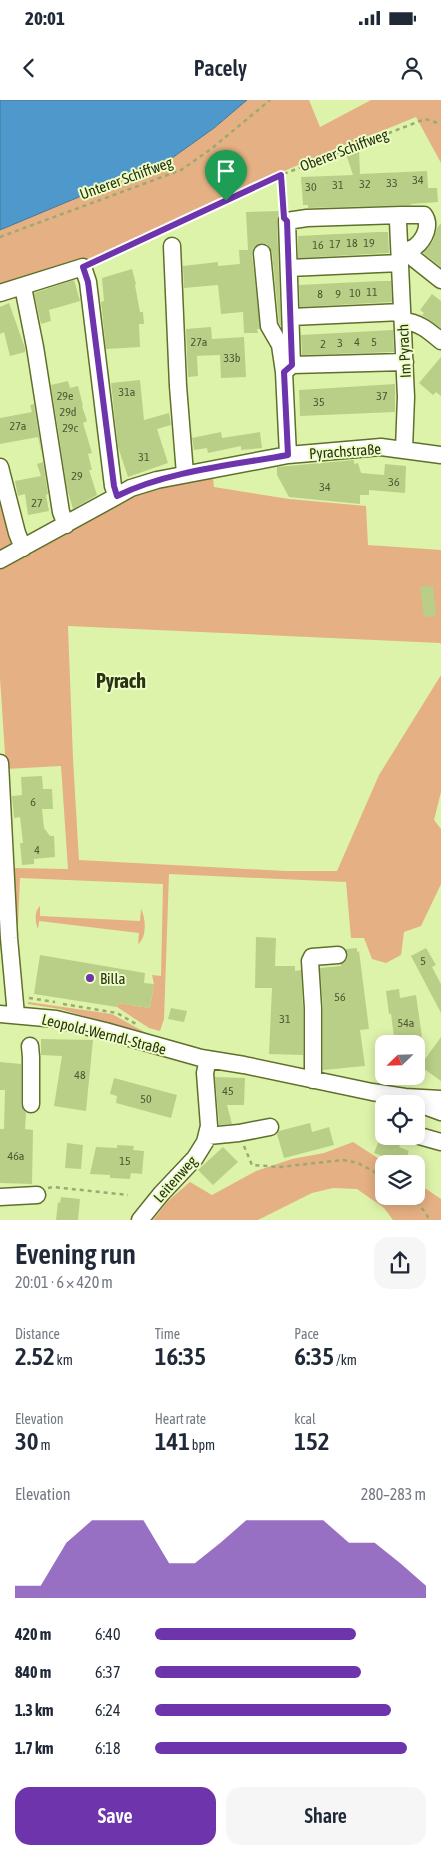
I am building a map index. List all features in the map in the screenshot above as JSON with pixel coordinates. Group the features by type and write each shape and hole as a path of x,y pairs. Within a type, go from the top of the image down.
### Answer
{"street":[{"name":"Im Pyrach","path":"401,215 398,221 406,397 404,449"},
{"path":"288,455 288,368 291,317 287,221 307,218 424,215 428,224 427,230 416,246 400,258"},
{"path":"172,246 178,386 185,474"},
{"path":"262,252 269,326 280,346 288,368"},
{"path":"289,268 412,257 441,280"},
{"path":"0,293 83,267 88,282 109,450 117,496"},
{"path":"23,287 35,347 61,512 66,525"},
{"path":"291,317 402,317 420,325 441,341"},
{"path":"288,368 405,362"},
{"name":"Pyrachstraße","path":"0,560 117,496 146,483 288,455 364,448 404,449 441,455"},
{"path":"0,467 17,533 24,548"},
{"path":"0,763 9,938 8,1015"},
{"path":"313,1080 313,1008 310,961 312,957 338,955"},
{"name":"Leopold-Werndl-Straße","path":"8,1015 56,1019 208,1059 394,1095"},
{"path":"30,1046 31,1104"},
{"path":"208,1059 206,1073 208,1136 270,1127"},
{"name":"Leopold-Werndl-Straße","path":"425,1098 441,1099"},
{"path":"425,1106 441,1112"},
{"name":"Leitenweg","path":"140,1220 161,1194 195,1158 208,1136"},
{"path":"425,1138 441,1142"},
{"path":"0,1197 37,1195"}],"path":[{"name":"Unterer Schiffweg","path":"0,237 181,170 211,149 270,100"},
{"name":"Oberer Schiffweg","path":"83,267 281,175 425,119 441,124"},
{"path":"281,175 284,218 287,221"},
{"path":"239,1133 252,1166 280,1167 343,1160 358,1162 375,1172"},
{"path":"37,1195 42,1189 53,1187 128,1195"},
{"path":"419,1205 429,1220"}],"shaded area":[{"path":"247,100 309,100 320,127 371,100 441,100 441,163 416,117 291,168 79,263 0,286 0,230 172,158 214,128"},
{"path":"213,477 214,487 289,499 366,506 368,545 441,550 441,644 68,626 79,860 285,871 337,871 379,775 441,675 441,792 434,820 441,829 441,884 421,926 404,932 401,955 386,963 372,959 364,938 351,938 346,882 169,874 164,1019 160,1031 149,1028 117,1007 118,1003 150,1008 154,984 152,975 161,976 163,884 20,878 18,924 12,926 11,868 68,869 61,766 6,769 0,678 0,569 140,492"},
{"path":"0,485 15,545 0,551"},
{"path":"40,906 40,916 140,921 141,909 145,922 143,937 138,944 139,933 39,921 38,929 36,917"},
{"path":"28,1002 112,1014 148,1034 192,1048 60,1009 28,1004"},
{"path":"353,1142 375,1156 375,1202 357,1189 333,1188 312,1193 258,1220 153,1220 168,1201 190,1182 212,1195 256,1171 292,1159 324,1153"},
{"path":"425,1188 441,1199 441,1220 393,1220 380,1205 425,1205"}],"water":[{"path":"0,100 247,100 214,128 172,158 0,230"}],"building":[{"path":"359,150 360,174 427,171 428,188 437,188 438,202 410,204 412,205 308,208 308,205 303,205 301,177 353,175 346,154"},
{"path":"280,211 277,221 281,326 279,323 272,252 267,244 261,243 253,248 252,254 260,329 257,329 258,333 244,333 243,312 221,314 218,285 184,288 183,266 218,262 218,266 240,264 239,250 248,250 246,212"},
{"path":"441,223 441,267 423,253 433,241 437,228"},
{"path":"388,232 389,253 298,258 298,236"},
{"path":"132,269 140,312 143,312 144,324 139,324 140,347 106,349 101,302 104,301 102,278"},
{"path":"74,280 80,301 49,310 51,321 41,324 34,293"},
{"path":"391,281 392,302 300,307 299,285"},
{"path":"432,294 441,301 441,328 422,315 424,313 420,310"},
{"path":"9,303 25,348 25,352 10,356 4,332 0,334 0,307"},
{"path":"211,327 212,339 244,337 246,377 221,378 220,355 194,356 197,356 198,376 188,377 186,329"},
{"path":"393,330 394,352 302,355 301,335"},
{"path":"441,357 441,396 436,392 433,395 419,383"},
{"path":"140,380 144,420 169,413 171,425 157,429 168,463 128,477 118,447 111,383"},
{"path":"68,381 70,388 78,386 87,421 83,423 92,453 88,454 92,470 89,470 97,495 73,509 67,488 51,385"},
{"path":"395,384 395,412 300,416 299,390"},
{"path":"34,404 42,455 38,437 0,444 0,418 32,412 30,405"},
{"path":"221,432 222,438 260,432 262,448 241,450 241,446 208,453 207,448 194,450 192,438"},
{"path":"354,460 354,464 358,463 361,473 384,475 385,464 406,466 405,493 369,490 369,495 360,495 360,504 289,497 277,475 277,467"},
{"path":"43,462 49,511 28,515 25,494 18,496 15,481 41,476 37,464"},
{"path":"433,586 436,616 424,617 420,587"},
{"path":"42,776 43,789 52,789 53,809 42,809 44,828 50,836 54,836 55,857 34,859 34,864 22,865 20,843 23,843 20,817 14,818 12,796 22,795 21,777"},
{"path":"256,937 276,938 275,966 295,966 295,971 301,970 303,1055 269,1054 272,988 255,988"},
{"path":"357,948 357,952 359,951 369,1029 360,1030 365,1066 323,1070 323,1007 320,968 341,966 347,959 346,949"},
{"path":"426,948 436,965 432,967 441,984 441,1013 411,956"},
{"name":"Billa","path":"40,955 145,973 144,983 154,984 150,1008 118,1003 117,1007 34,994"},
{"path":"399,989 400,998 416,995 422,1035 394,1035 386,991"},
{"path":"171,1008 187,1011 184,1022 168,1019"},
{"path":"441,1037 441,1081 425,1070 425,1059"},
{"path":"41,1039 93,1040 86,1111 54,1106 62,1056 41,1055"},
{"path":"0,1062 21,1064 21,1104 26,1113 25,1129 33,1130 32,1184 0,1183 0,1129 4,1129 5,1090 0,1090"},
{"path":"215,1077 245,1078 244,1105 227,1105 232,1124 219,1125"},
{"path":"114,1078 177,1095 171,1118 116,1103 117,1096 110,1094"},
{"path":"310,1123 312,1132 329,1127 334,1145 284,1158 277,1134 279,1131"},
{"path":"67,1143 83,1145 81,1169 65,1168"},
{"path":"117,1145 134,1146 133,1150 144,1151 142,1174 131,1173 130,1179 90,1174 96,1147 117,1148"},
{"path":"377,1145 400,1145 399,1147 409,1151 407,1155 379,1155 374,1153"},
{"path":"223,1147 238,1162 213,1185 198,1170"},
{"path":"61,1197 80,1199 78,1220 56,1220 58,1202 60,1203"}],"place":[{"name":"Billa","path":"90,978"}],"district":[{"name":"Pyrach","path":"121,680"}],"route":[{"path":"281,175 284,218 287,221 291,317 292,365 284,372 288,455 156,480 131,488 117,496 103,405 88,282 83,267 226,201 281,175"}]}
